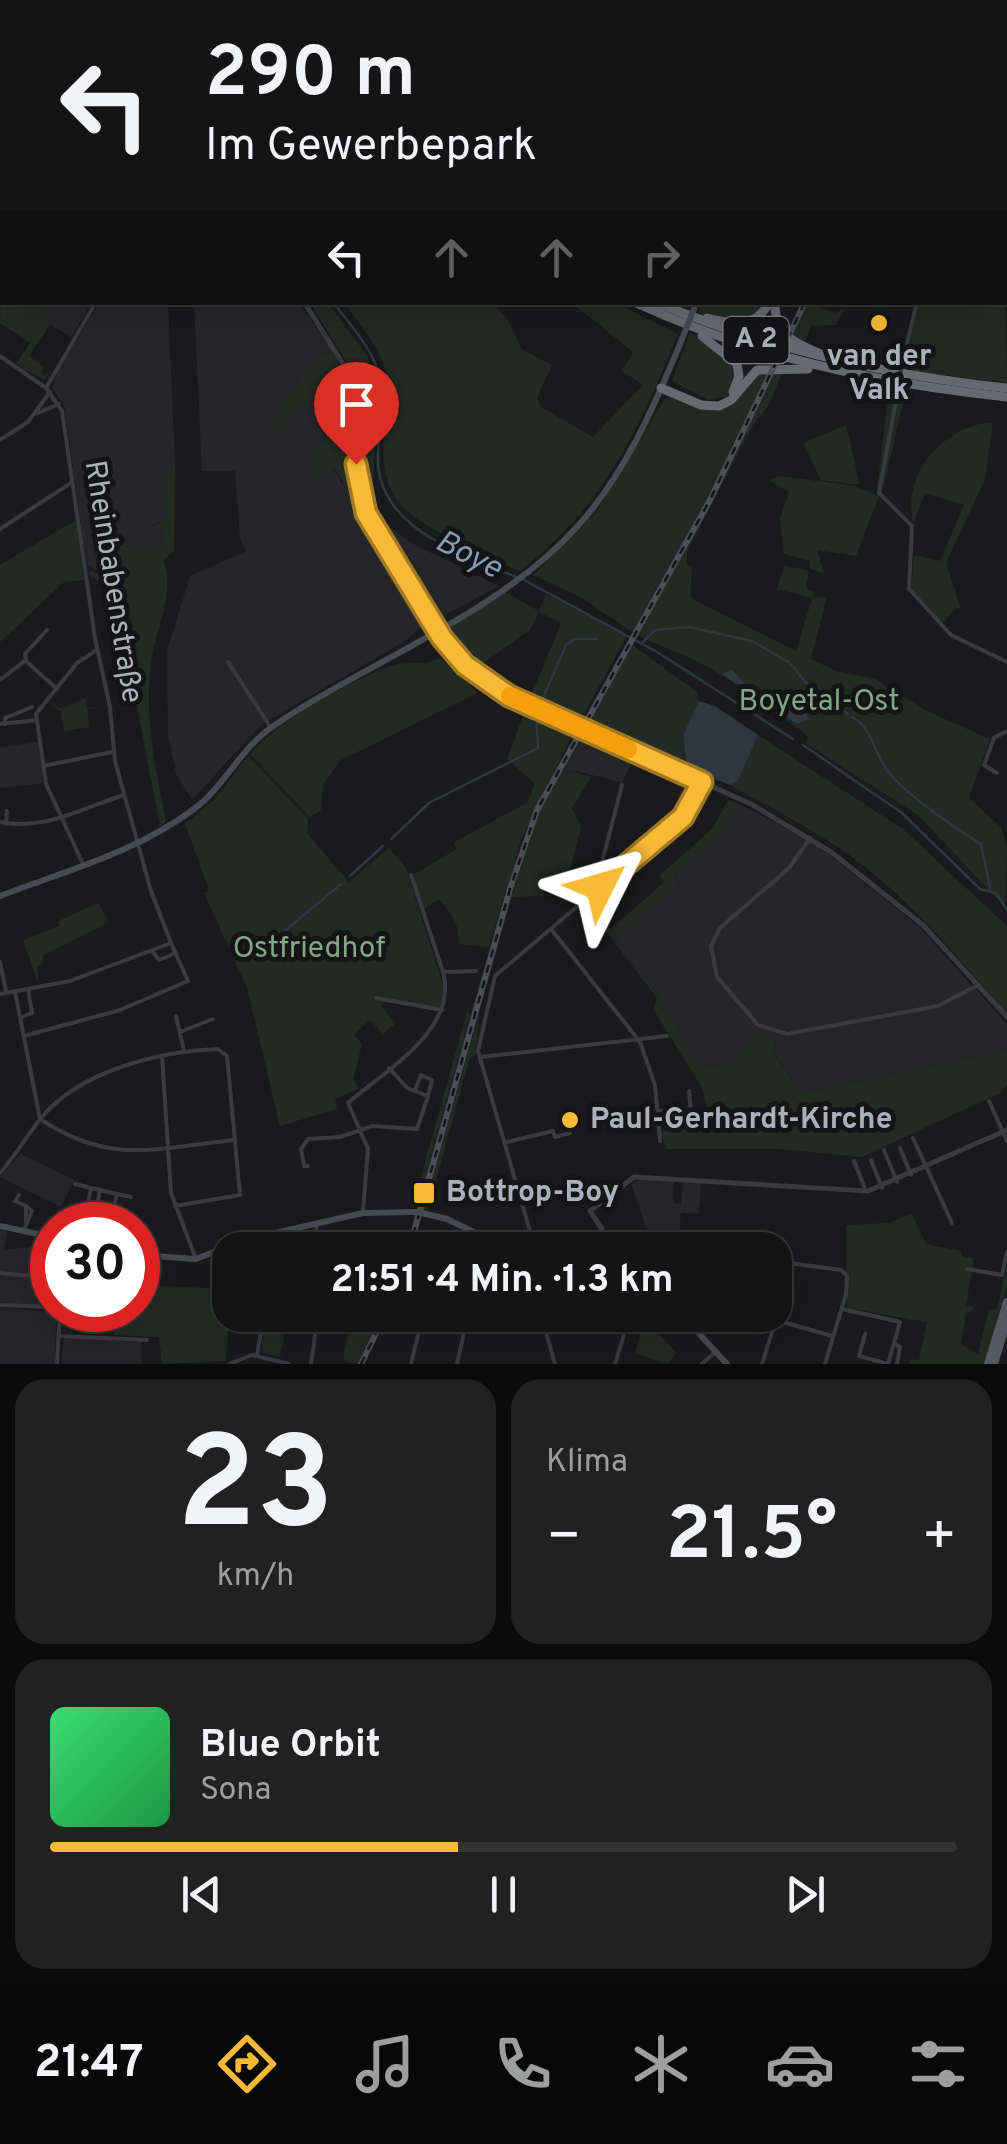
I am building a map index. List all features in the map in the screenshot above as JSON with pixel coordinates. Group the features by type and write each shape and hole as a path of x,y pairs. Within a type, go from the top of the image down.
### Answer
{"highway":[{"name":"A 2","path":"641,305 683,324 841,368 1007,397"},
{"name":"A 2","path":"661,305 841,368 1007,388"},
{"path":"672,310 739,323 760,317 770,305"},
{"path":"773,305 783,334 841,368"},
{"path":"662,385 714,402 730,396 738,383 732,357 683,324"},
{"path":"662,385 712,407 731,400 750,375 763,368 841,368"},
{"path":"656,400 673,393"}],"main road":[{"path":"0,896 138,842 175,822 202,803 271,728 437,629 517,578 562,543 592,510 627,458 696,305"},
{"path":"280,1232 363,1213 418,1213 443,1217 474,1232"},
{"path":"0,1226 30,1228"},
{"path":"160,1257 196,1259 212,1254"},
{"path":"992,1364 1007,1302"},
{"path":"992,1364 1007,1320"},
{"path":"698,1332 727,1364"}],"street":[{"path":"38,413 94,305"},
{"path":"306,305 352,378 357,410 356,479 363,506 437,629 465,665 499,690 702,782 810,838 910,913 1007,1018"},
{"path":"916,305 878,494 912,526 909,589 951,635 1007,662"},
{"name":"Rheinbabenstraße","path":"0,356 48,390 59,404 97,650 110,706 113,752 171,943 188,981 120,1010 24,1036"},
{"path":"0,440 38,413 59,404"},
{"path":"0,530 72,482"},
{"path":"47,630 25,654 26,660 57,689"},
{"path":"84,864 61,820 43,766 37,709 77,663 97,650"},
{"path":"0,680 26,660"},
{"path":"228,662 271,728"},
{"path":"32,707 5,718 3,724 37,720"},
{"path":"998,774 984,764 994,738 1007,731"},
{"path":"43,766 113,752"},
{"path":"530,1232 479,1045 495,976 683,817 702,782"},
{"path":"600,887 597,882 622,785"},
{"path":"8,811 3,823 61,820 124,795"},
{"path":"810,838 789,868 720,928 711,946 717,977 758,1024 787,1034 938,1006 978,985"},
{"path":"363,1213 368,1149 348,1103 428,1031 443,1007 447,990 411,874"},
{"path":"551,928 640,1042 658,1111 660,1142"},
{"path":"0,962 3,993 14,992 105,970 171,943"},
{"path":"153,952 159,960 176,953"},
{"path":"442,972 476,971"},
{"path":"20,1017 32,1013 28,990"},
{"path":"14,992 40,1119 72,1140 97,1149 235,1140"},
{"path":"376,998 443,1007"},
{"path":"176,1016 184,1051"},
{"path":"180,1032 213,1019"},
{"path":"481,1057 667,1036"},
{"path":"0,1173 40,1119 104,1072 184,1051 224,1051 238,1196 175,1206"},
{"path":"162,1056 167,1076 166,1146 175,1206 196,1259"},
{"path":"388,1068 414,1092 428,1096"},
{"path":"308,1166 302,1159 303,1142 326,1135 340,1137 359,1128 416,1131 432,1080 422,1075 414,1092"},
{"path":"658,1111 695,1112 689,1091"},
{"path":"988,1101 1007,1141"},
{"path":"602,1232 590,1212 642,1175 866,1191 897,1182 1005,1130"},
{"path":"506,1142 553,1131 554,1137 570,1133"},
{"path":"913,1138 952,1223"},
{"path":"900,1148 911,1175"},
{"path":"884,1150 897,1182"},
{"path":"871,1160 882,1188"},
{"path":"854,1161 866,1191"},
{"path":"75,1184 131,1198"},
{"path":"88,1202 92,1188"},
{"path":"98,1202 100,1190"},
{"path":"115,1202 117,1194"},
{"path":"19,1195 15,1201 32,1211 25,1226"},
{"path":"316,1225 317,1232"},
{"path":"967,1269 1002,1275 1007,1252"},
{"path":"792,1264 845,1272 842,1309 825,1364"},
{"path":"0,1273 30,1276"},
{"path":"0,1305 30,1307"},
{"path":"842,1309 898,1320 888,1364 859,1356 865,1334"},
{"path":"762,1364 776,1320 834,1336"},
{"path":"57,1364 59,1332"},
{"path":"257,1355 261,1332"},
{"path":"311,1364 316,1332"},
{"path":"411,1364 418,1332"},
{"path":"457,1364 464,1332"},
{"path":"546,1332 556,1364"},
{"path":"615,1364 625,1332"},
{"path":"59,1336 147,1340"},
{"path":"895,1344 900,1347 896,1364"},
{"path":"702,1364 716,1352"},
{"path":"230,1364 257,1355 289,1364"}],"shaded area":[{"path":"50,305 90,305 72,337 47,323"},
{"path":"99,305 168,305 175,463 163,475 167,520 151,525 162,529 163,547 117,547 120,566 107,569 88,566 86,561 64,405 52,388 60,366"},
{"path":"194,305 300,305 332,350 305,369 271,428 262,429 282,432 296,410 307,405 314,408 326,440 314,458 313,476 315,472 322,478 334,469 342,484 352,484 364,518 426,624 405,641 261,725 192,800 176,774 168,736 167,651 190,576 246,551 240,537 235,471 202,471"},
{"path":"768,372 773,374 740,446 637,635 631,631 709,491"},
{"path":"382,520 409,542 499,586 437,619 376,522"},
{"path":"732,670 753,692 794,699 809,719 797,724 722,674"},
{"path":"699,701 715,706 758,735 738,781 730,785 687,768 683,735"},
{"path":"585,733 635,756 622,783 577,771 561,776"},
{"path":"38,742 43,783 0,788 0,747"},
{"path":"550,774 556,777 523,856 421,1218 417,1232 409,1232 511,872"},
{"path":"741,805 812,841 917,925 1007,1024 1007,1050 801,1093 773,1051 777,1038 762,1032 725,1065 701,1067 661,999 615,940 679,886 674,876 723,834"},
{"path":"21,1154 74,1180 63,1202 51,1202 0,1177"},
{"path":"640,1179 674,1181 673,1203 681,1204 683,1182 701,1183 699,1214 681,1213 679,1232 648,1232 631,1184"},
{"path":"0,1230 7,1231 4,1250 30,1247 30,1305 0,1303"},
{"path":"0,1308 30,1310 30,1332 56,1332 55,1364 0,1364"},
{"path":"64,1338 142,1342 141,1364 61,1364"}],"green space":[{"path":"0,305 50,305 50,325 29,356 44,367 41,373 45,376 52,369 44,380 16,364 30,343 0,323"},
{"path":"311,305 329,305 368,357 376,393 373,496 365,497 356,377"},
{"path":"345,305 493,305 507,318 522,349 552,365 537,398 541,407 593,437 643,385 622,371 633,352 574,305 620,305 678,334 616,464 575,519 520,571 427,525 405,509 394,494 384,462 386,376 369,337"},
{"path":"702,305 764,305 735,320 698,313"},
{"path":"806,305 835,313 845,308 836,325 811,326 804,344 791,337"},
{"path":"918,305 1005,305 1007,383 904,370"},
{"path":"690,333 724,353 737,371 727,396 708,400 672,381"},
{"path":"332,350 349,399 352,484 345,486 335,469 321,478 311,475 310,461 326,440 312,406 296,410 286,432 260,430 271,427 305,369"},
{"path":"769,371 709,491 631,631 580,597 533,575 598,509 664,400 673,396 700,408 734,403 754,377"},
{"name":"Boyetal-Ost","path":"774,372 782,373 769,405 753,425 687,552 687,565 692,567 690,598 796,651 812,598 777,589 784,565 809,571 806,588 814,592 813,598 827,597 811,659 836,671 875,679 927,711 990,739 969,798 1001,827 1007,849 1005,907 918,815 805,743 808,737 802,731 722,675 637,635 722,482"},
{"path":"889,391 905,393 884,486 877,489"},
{"path":"993,422 985,479 946,563 961,609 957,608 941,625 911,588 914,555 940,561 964,505 925,493 913,523 914,486 943,442 975,425"},
{"path":"846,425 860,485 821,480 803,443"},
{"path":"175,463 174,551 163,560 167,594 153,651 149,694 151,737 166,822 160,826 118,607 111,589 88,574 91,571 117,577 89,567 120,566 116,547 163,547 162,529 149,527 166,520 163,475"},
{"path":"780,476 855,486 879,496 856,556 817,550 824,573 810,569 810,561 784,554 780,518 789,492 769,480"},
{"path":"76,520 84,580 64,582 0,642 0,565"},
{"path":"501,590 539,611 546,594 627,636 579,723 528,703 561,623 539,612 530,630 472,671 438,629"},
{"path":"631,644 697,692 699,701 683,735 687,768 584,725"},
{"path":"440,658 478,693 341,760 323,784 321,810 310,817 251,755 294,717 362,678 395,665"},
{"path":"85,698 87,708 108,707 87,709 90,727 64,731 61,712 48,701 61,709"},
{"path":"527,705 575,729 521,840 489,947 459,944 451,914 439,899 424,909 413,875 457,849 454,842 527,803 535,784 507,759"},
{"path":"582,731 585,733 561,776 573,772 591,777 572,808 581,826 570,871 543,885 543,896 511,897 541,808"},
{"path":"758,735 903,829 1007,926 1007,1015 927,924 875,875 823,838 730,785 738,781"},
{"name":"Ostfriedhof","path":"248,756 308,819 307,833 349,882 389,848 406,868 444,988 440,1008 387,999 381,1006 396,1023 383,1034 370,1020 354,1035 362,1044 353,1081 359,1088 335,1099 337,1109 280,1126 247,988 204,893 209,890 185,824 214,800"},
{"path":"728,800 741,805 725,833 674,876 679,886 615,940 661,999 701,1067 725,1065 762,1031 777,1037 773,1052 801,1093 1007,1050 1007,1085 1000,1093 862,1157 780,1149 667,1149 660,1132 711,1122 702,1088 653,1009 657,998 586,905 611,929 664,882 660,875 713,828"},
{"path":"98,903 109,922 43,955 44,964 37,966 39,985 23,940 59,926 58,921"},
{"path":"467,1012 471,1013 417,1203 412,1208"},
{"path":"479,1015 476,1056 470,1057 428,1209 423,1209"},
{"path":"911,1213 926,1244 961,1251 961,1256 974,1258 966,1305 976,1307 966,1314 961,1344 978,1354 989,1309 997,1310 1007,1263 1007,1287 984,1364 909,1364 910,1359 919,1360 927,1322 847,1308 846,1225 890,1223"},
{"path":"160,1286 209,1288 212,1332 228,1332 226,1361 162,1364 159,1337 114,1332 160,1332"},
{"path":"264,1332 285,1332 280,1357 261,1352"},
{"path":"348,1332 375,1332 359,1364 343,1361"},
{"path":"641,1332 654,1332 677,1353 667,1364 635,1353"}],"waterway":[{"name":"Boye","path":"335,305 365,344 379,373 382,404 378,457 381,481 391,502 426,535 516,577"},
{"name":"Boye","path":"524,580 657,652 793,739"},
{"name":"Boye","path":"643,642 655,630 689,627 752,641 790,663 806,683 848,714"},
{"path":"540,705 566,645 575,639 596,639"},
{"path":"391,839 429,803 538,748 536,713"},
{"name":"Boye","path":"852,717 866,729 885,768 900,784 981,844 990,888"},
{"name":"Boye","path":"803,745 902,813 980,889 996,893 1007,910"},
{"path":"350,876 383,846"},
{"path":"256,955 341,884"}],"railway":[{"path":"414,1232 510,889 537,810 710,500 804,305"},
{"path":"361,1364 377,1332"}],"slow traffic":[{"path":"510,696 628,749"}],"place":[{"name":"van der Valk","path":"879,323"},
{"name":"Paul-Gerhardt-Kirche","path":"570,1120"},
{"name":"Bottrop-Boy","path":"424,1193"}],"route":[{"path":"356,464 366,513 442,638 465,665 509,696 702,782 683,817 600,887"}]}
